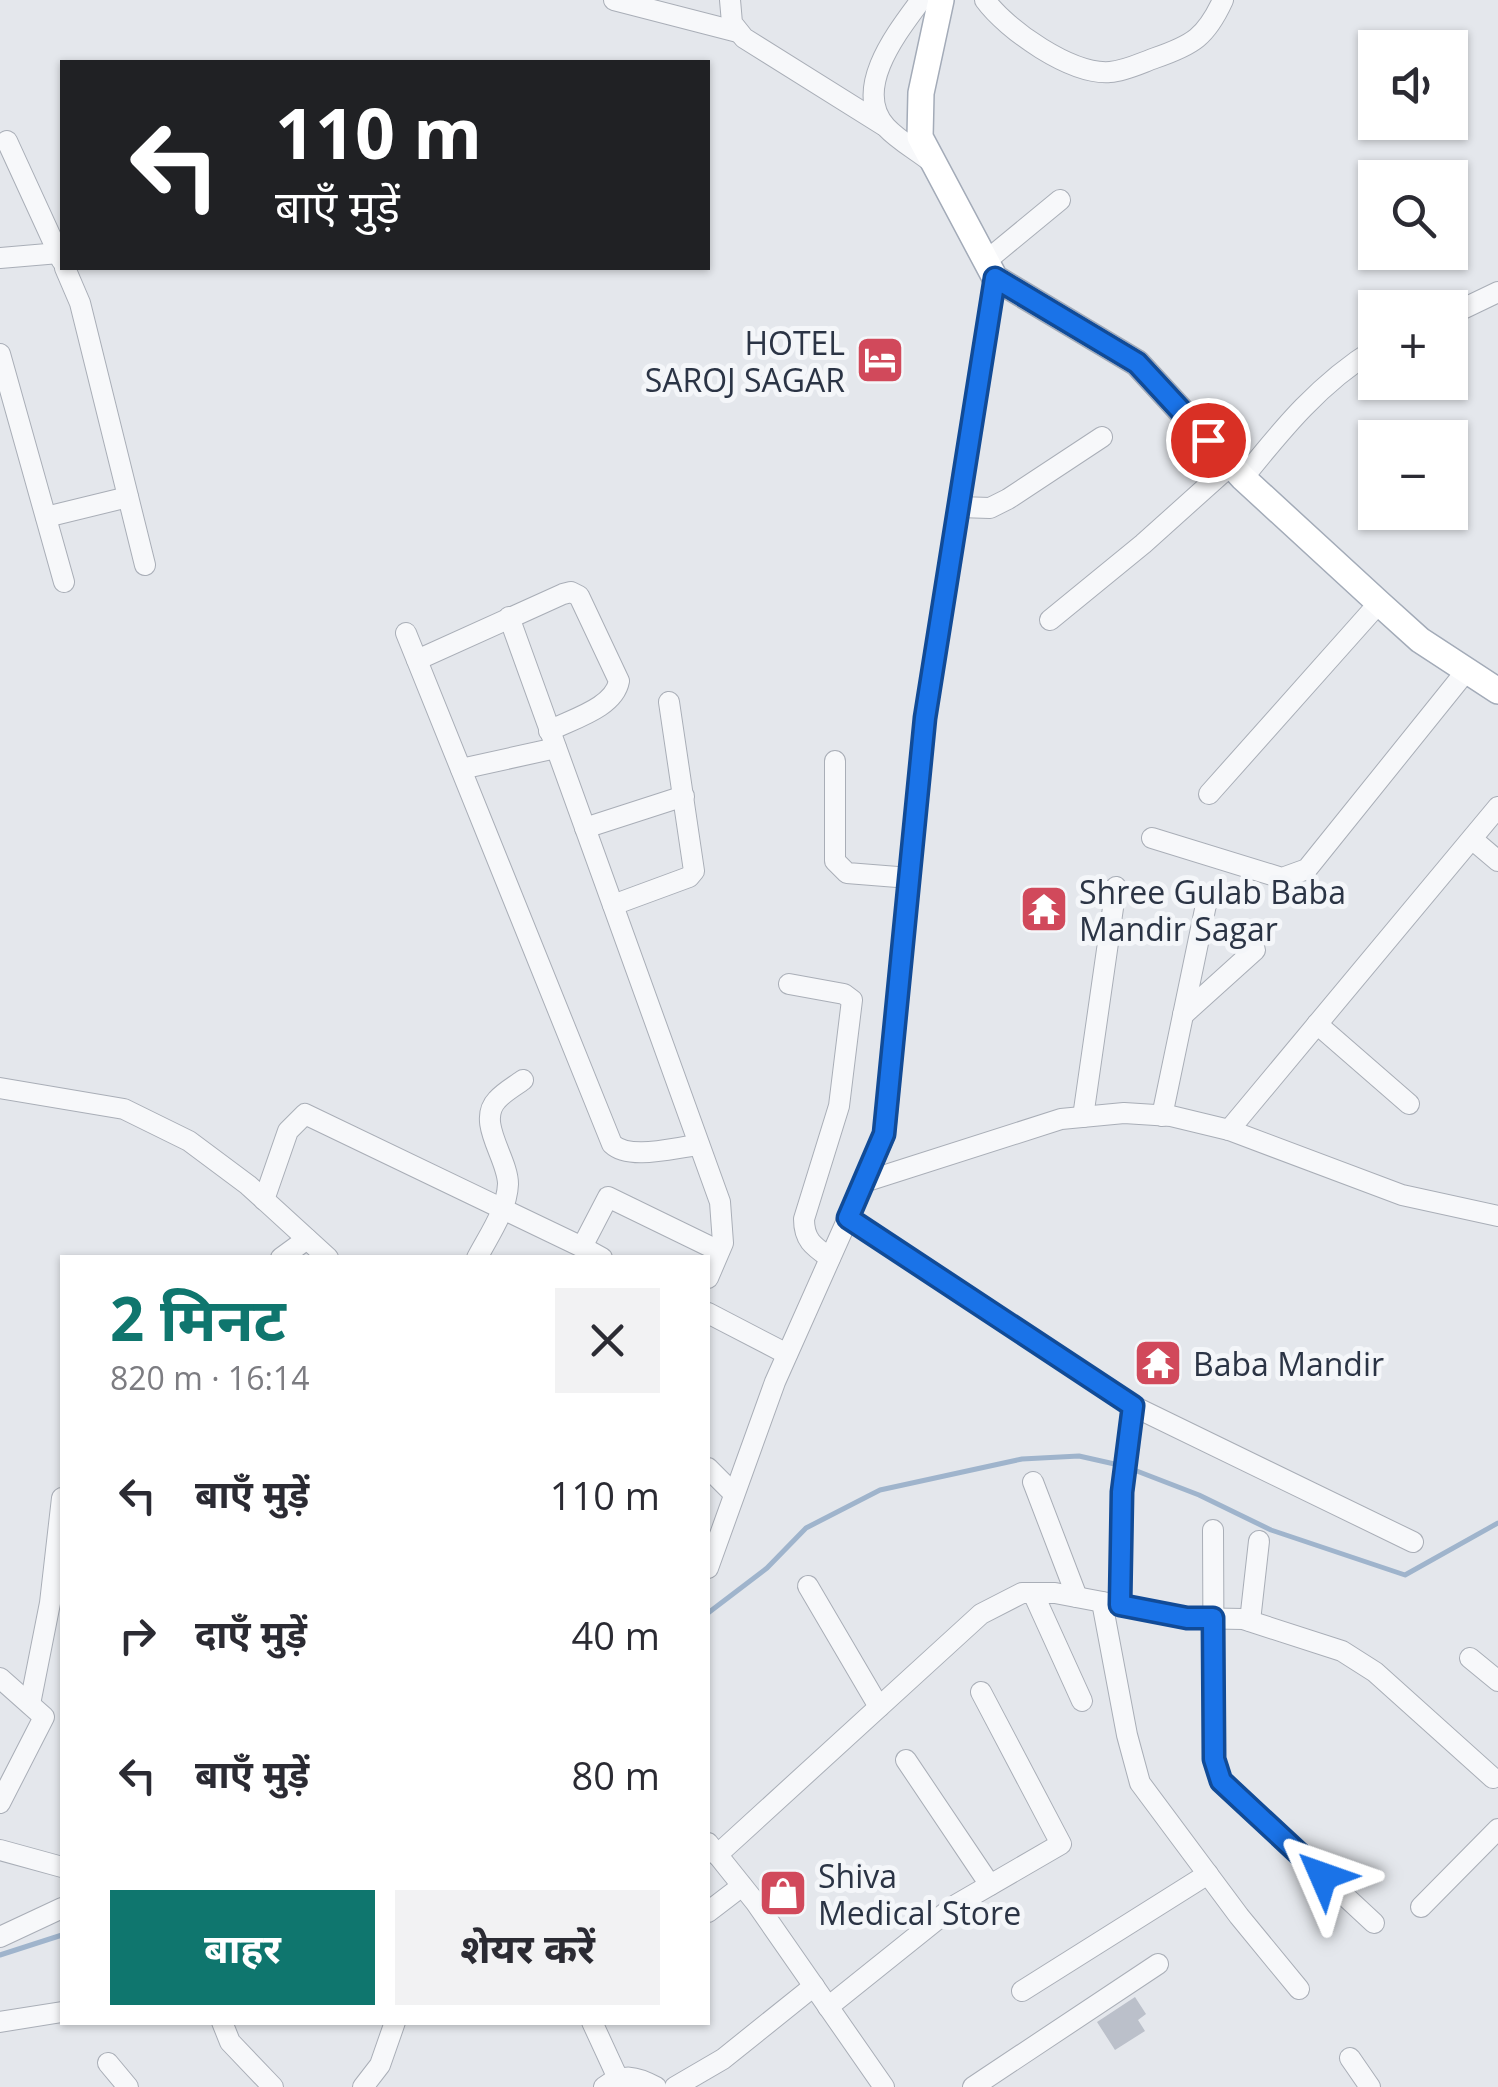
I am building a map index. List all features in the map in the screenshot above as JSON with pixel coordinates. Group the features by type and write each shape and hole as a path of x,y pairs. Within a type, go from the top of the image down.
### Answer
{"main road":[{"path":"927,1 920,137 990,269 1137,363 1237,472 1379,603 1420,640 1498,690"}],"street":[{"path":"614,0 738,32 884,125 934,163"},
{"path":"730,0 732,23 738,32"},
{"path":"985,0 1000,21 1037,46 1084,68 1112,72 1186,47 1208,28 1223,0"},
{"path":"884,125 874,91 888,48 927,1"},
{"path":"8,141 60,256"},
{"path":"710,1562 788,1354 884,1134 925,718 959,507 990,269 1060,200"},
{"path":"0,258 60,260"},
{"path":"66,270 80,303 144,564"},
{"path":"1468,306 1498,292"},
{"path":"0,354 64,582"},
{"path":"1050,620 1237,472 1313,395 1358,360"},
{"path":"959,507 990,508 1102,437"},
{"path":"46,516 128,497"},
{"path":"417,660 571,592 579,596 619,681 612,699 552,739 461,770"},
{"path":"1209,794 1379,603"},
{"path":"509,617 720,1202 723,1243 710,1273"},
{"path":"406,634 612,1144 630,1152 700,1145"},
{"path":"1152,838 1282,878 1295,875 1317,860 1467,670"},
{"path":"612,905 694,872 669,702"},
{"path":"835,761 835,861 848,873 910,878"},
{"path":"584,828 684,796"},
{"path":"1229,1130 1498,808"},
{"path":"1472,838 1498,861"},
{"path":"1083,1117 1116,887"},
{"path":"1162,1116 1208,895"},
{"path":"1183,1015 1256,950"},
{"path":"789,984 844,994 852,1000 839,1106 804,1219 808,1242 830,1258"},
{"path":"1318,1024 1409,1104"},
{"path":"478,1255 502,1208 508,1180 490,1123 490,1111 494,1102 523,1080"},
{"path":"0,1088 124,1109 189,1141 264,1200 325,1255"},
{"path":"864,1182 1062,1119 1124,1113 1162,1116 1229,1130 1402,1195 1498,1216"},
{"path":"264,1200 288,1131 305,1114 597,1255"},
{"path":"582,1247 608,1197 719,1251"},
{"path":"848,1218 1133,1406 1414,1542"},
{"path":"285,1255 306,1239"},
{"path":"710,1315 788,1354"},
{"path":"1133,1406 1111,1604 1127,1735 1140,1784 1300,1989"},
{"path":"710,1470 734,1494"},
{"path":"1032,1482 1077,1597"},
{"path":"30,1704 50,1603 60,1516"},
{"path":"1212,1530 1214,1759 1221,1781 1374,1923"},
{"path":"1250,1621 1259,1541"},
{"path":"808,1586 879,1707"},
{"path":"884,2087 712,1849 981,1614 1022,1593 1077,1597 1187,1618 1250,1621 1342,1651 1375,1672 1494,1778"},
{"path":"1033,1593 1082,1702"},
{"path":"1470,1658 1498,1682"},
{"path":"0,1678 44,1717 0,1803"},
{"path":"828,2007 954,1906 1061,1844 981,1692"},
{"path":"906,1760 990,1885"},
{"path":"1421,1908 1498,1829"},
{"path":"0,1850 60,1865"},
{"path":"1022,1991 1208,1874"},
{"path":"710,1910 742,1886"},
{"path":"0,1936 60,1909"},
{"path":"972,2087 1158,1964"},
{"path":"675,2087 723,2058 814,1986"},
{"path":"0,2022 60,2012"},
{"path":"223,2025 230,2042 273,2087"},
{"path":"362,2087 385,2056 394,2025"},
{"path":"593,2025 614,2084 635,2076 656,2087"},
{"path":"1350,2058 1370,2087"},
{"path":"108,2063 128,2087"}],"building":[{"path":"1135,1997 1146,2014 1138,2020 1145,2031 1115,2050 1097,2022"}],"waterway":[{"path":"710,1611 767,1568 806,1528 880,1490 1022,1459 1079,1456 1119,1465"},
{"path":"1129,1468 1199,1495 1271,1530 1405,1575 1498,1523"},
{"path":"0,1955 60,1936"}],"place":[{"name":"HOTEL SAROJ SAGAR","path":"880,360"},
{"name":"Shree Gulab Baba Mandir Sagar","path":"1044,909"},
{"name":"Baba Mandir","path":"1158,1363"},
{"name":"Shiva Medical Store","path":"783,1893"}],"route":[{"path":"1208,440 1137,363 995,278 925,718 884,1134 848,1218 1133,1406 1122,1492 1120,1605 1187,1618 1213,1618 1217,1772 1221,1781 1323,1876"}]}
